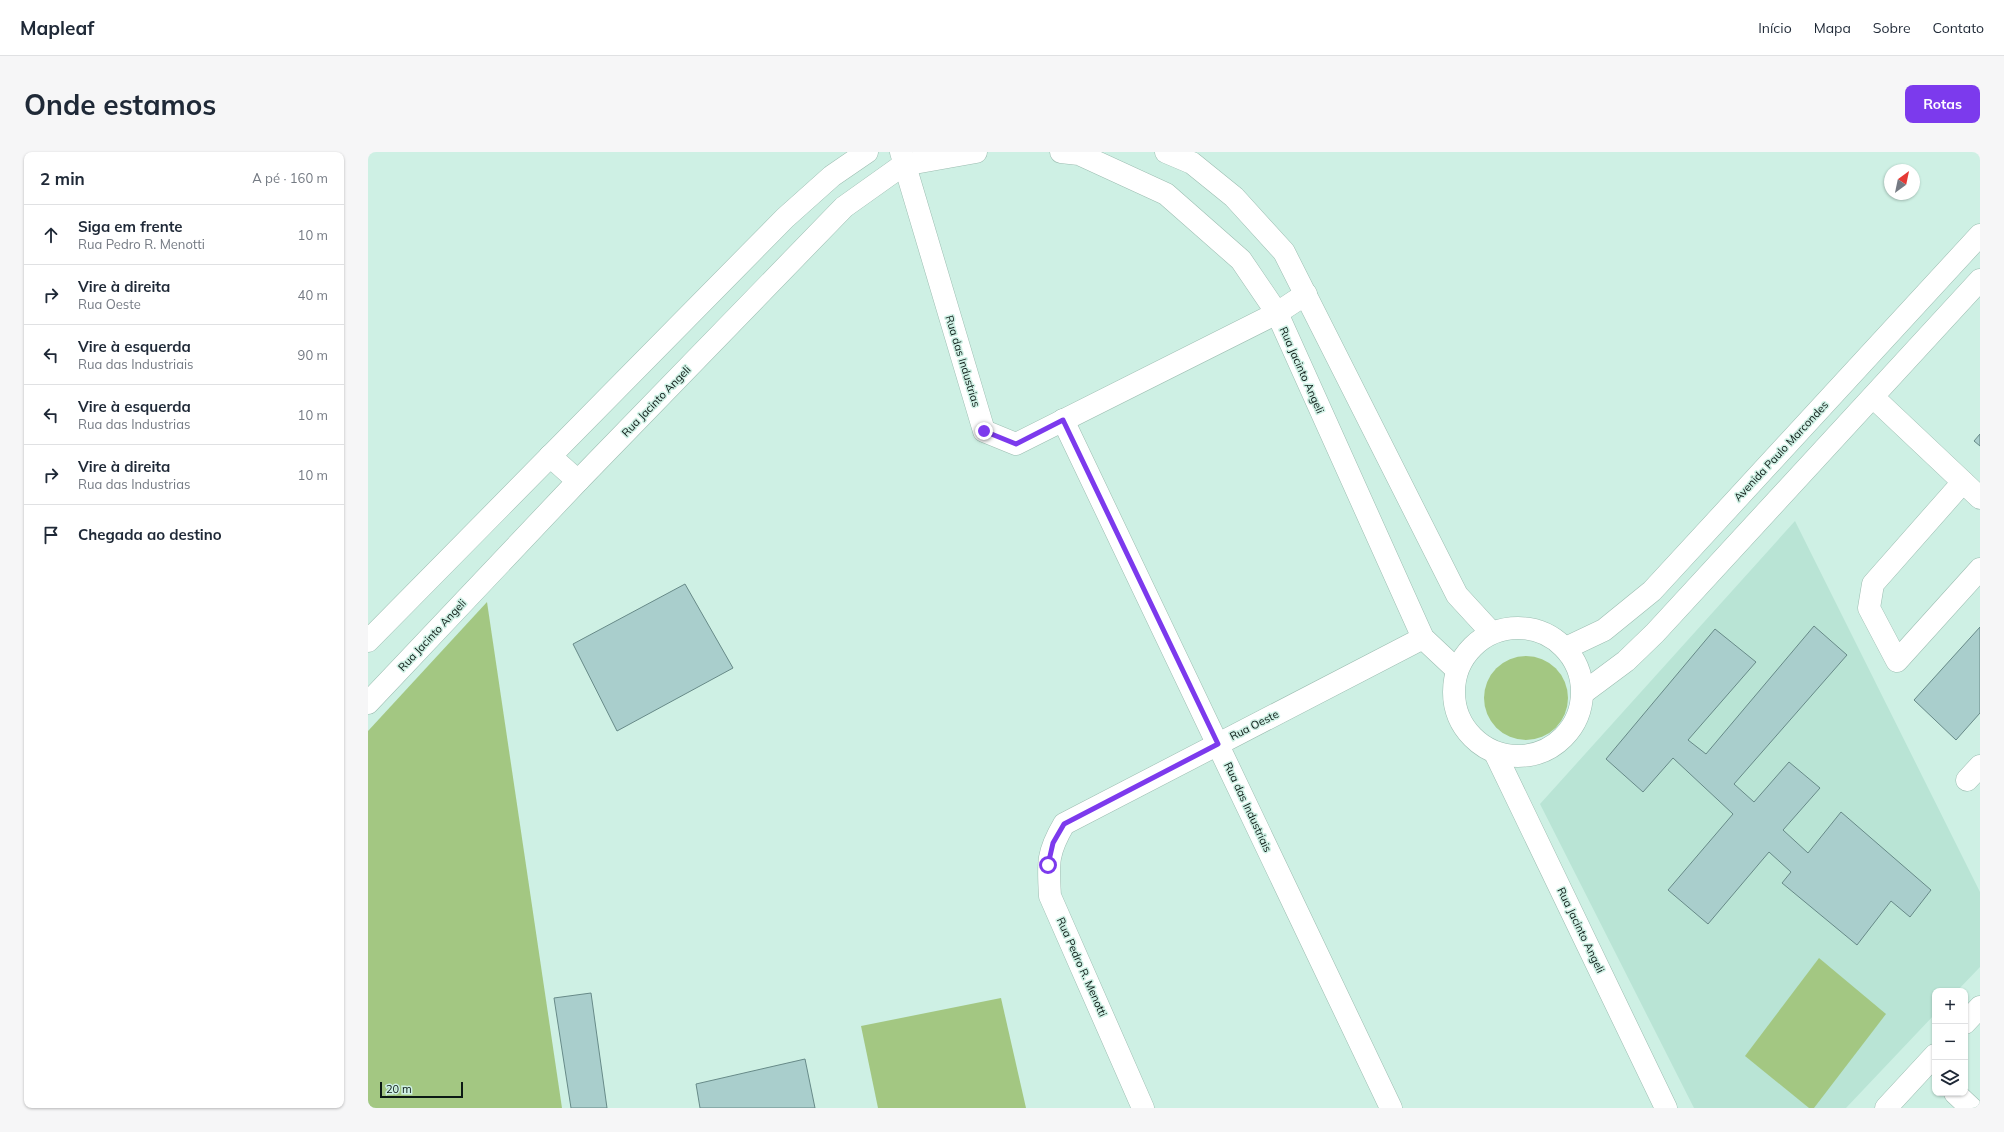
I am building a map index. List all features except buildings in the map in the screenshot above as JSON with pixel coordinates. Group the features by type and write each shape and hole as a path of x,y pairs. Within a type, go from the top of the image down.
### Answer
{"street":[{"path":"368,641 784,218 832,176 867,152"},
{"name":"Rua Jacinto Angeli","path":"368,703 578,481 844,207 902,158 976,152"},
{"name":"Rua Jacinto Angeli","path":"1062,152 1079,154 1166,194 1241,260 1276,313 1423,638 1456,668"},
{"path":"1166,152 1192,163 1234,197 1284,252 1457,595 1491,632"},
{"name":"Rua das Industrias","path":"902,158 984,431 1016,444 1276,313 1306,294"},
{"name":"Avenida Paulo Marcondes","path":"1566,648 1604,630 1652,591 1980,235"},
{"path":"1583,693 1626,662 1655,633 1980,280"},
{"path":"1873,397 1980,498"},
{"name":"Rua das Industriais","path":"1063,420 1391,1108"},
{"path":"550,456 578,481"},
{"path":"1964,482 1873,584 1869,608 1897,660 1980,569"},
{"path":"1513,627 1540,631 1566,648 1577,665 1583,693 1579,715 1567,736 1545,751 1521,757 1495,753 1473,740 1458,719 1452,692 1456,668 1470,647 1491,632 1513,627"},
{"name":"Rua Oeste","path":"1064,824 1423,638"},
{"name":"Rua Jacinto Angeli","path":"1495,753 1666,1108"},
{"name":"Rua Pedro R. Menotti","path":"1064,824 1053,843 1048,865 1050,896 1143,1108"},
{"path":"1968,1020 1980,1007"},
{"path":"1886,1108 1932,1064"},
{"path":"1958,1096 1971,1108"}],"shaded area":[{"path":"1795,521 1980,892 1980,967 1960,988 1932,988 1932,1017 1846,1108 1694,1108 1540,804"}],"green space":[{"path":"487,602 562,1108 368,1108 368,731"},
{"path":"1526,656 1542,659 1556,668 1565,682 1568,698 1565,714 1556,728 1542,737 1526,740 1510,737 1496,728 1487,714 1484,698 1487,682 1496,668 1510,659"},
{"path":"1819,958 1886,1014 1814,1108 1809,1108 1745,1056"},
{"path":"1001,998 1026,1108 878,1108 861,1026"}],"route":[{"path":"984,431 1016,444 1063,420 1218,744 1064,824 1053,843 1048,865"}]}
